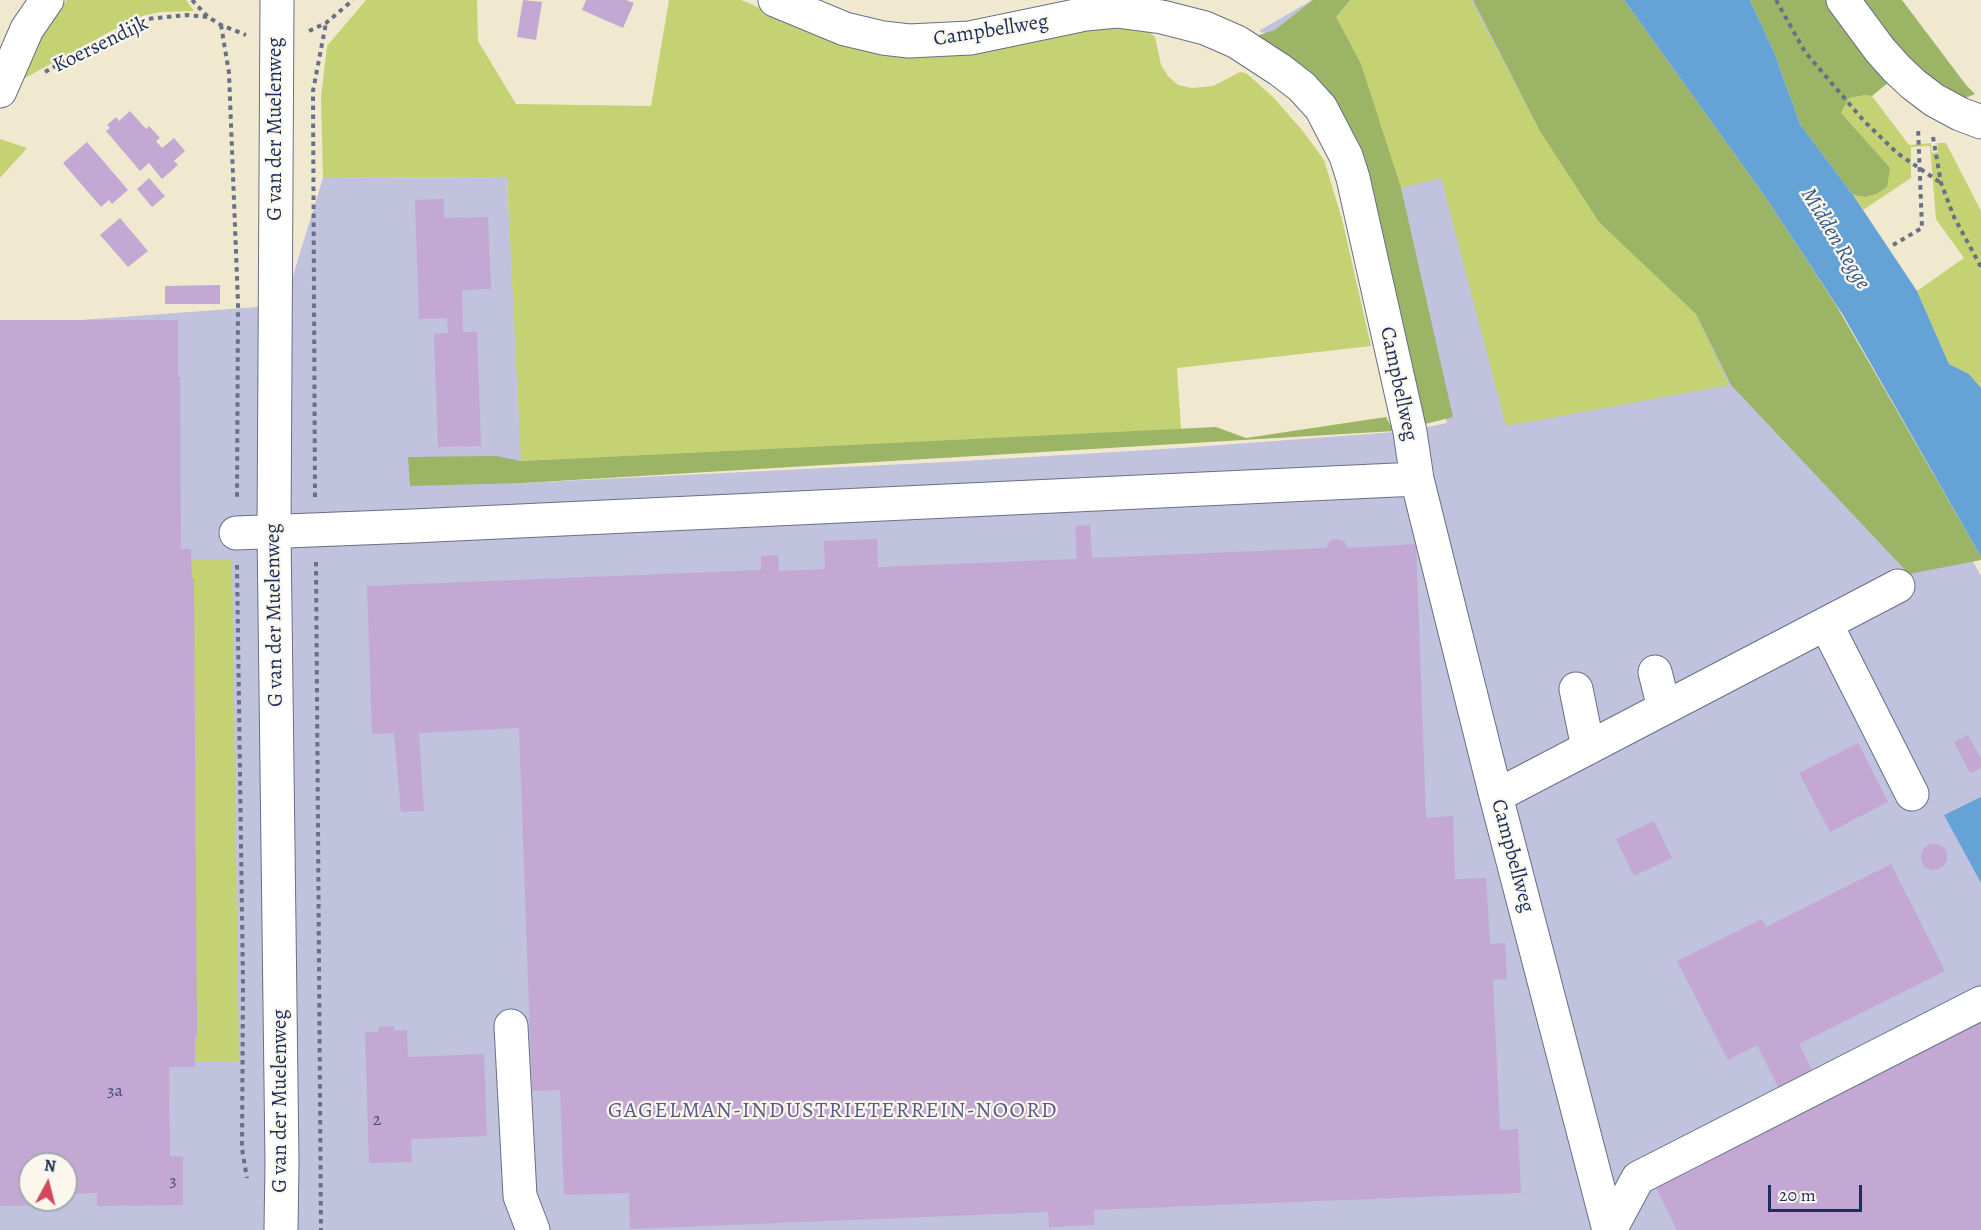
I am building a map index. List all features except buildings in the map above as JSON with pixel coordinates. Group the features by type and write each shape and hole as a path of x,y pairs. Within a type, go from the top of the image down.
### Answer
{"street":[{"name":"Koersendijk","path":"0,91 27,29 47,0"},
{"name":"G van der Muelenweg","path":"277,0 274,532 281,1230"},
{"name":"Campbellweg","path":"775,0 818,8 845,29 909,41 970,38 1085,14 1117,11 1188,11 1205,28 1237,42 1295,81 1321,108 1346,156 1353,178 1410,432 1417,479 1496,796 1610,1230"},
{"path":"1843,0 1897,69 1934,100 1970,118 1981,145"},
{"path":"236,533 1417,479"},
{"path":"1496,796 1898,586"},
{"path":"1826,624 1912,794"},
{"path":"1655,672 1664,708"},
{"path":"1576,689 1588,748"},
{"path":"1610,1230 1638,1178 1981,1003"},
{"path":"511,1026 520,1196 532,1230"}],"path":[{"path":"192,0 208,17"},
{"path":"1776,0 1805,52 1857,113 1898,153 1941,183"},
{"name":"Koersendijk","path":"38,76 76,54 147,19 188,15 208,17"},
{"name":"G van der Muelenweg","path":"208,17 221,25 229,73 238,303 236,533 243,984 242,1149 248,1180"},
{"name":"G van der Muelenweg","path":"321,1230 313,91 326,23"},
{"path":"1893,245 1922,228 1920,144"},
{"path":"1934,149 1941,183 1954,217 1981,267"}],"shaded area":[{"path":"1312,0 1603,0 1969,554 1981,576 1981,1230 0,1230 0,326 284,305 323,178 507,177 523,483 1180,448 1409,431 1447,423 1351,65 1259,31"}],"green space":[{"path":"67,0 186,0 194,11 160,12 142,16 12,85 53,16"},
{"path":"366,0 477,0 478,41 516,104 651,106 669,0 741,0 817,32 1104,24 1146,29 1155,37 1161,65 1178,85 1192,88 1213,86 1240,72 1246,73 1273,97 1324,160 1342,219 1371,346 1177,368 1181,429 521,461 507,177 323,178 321,97 327,46"},
{"path":"1313,0 1350,0 1336,17 1361,64 1401,188 1453,417 1421,425 1361,154 1347,121 1321,84 1295,60 1256,36 1275,30"},
{"path":"1350,0 1471,0 1540,131 1599,222 1696,314 1729,385 1506,426 1441,178 1401,188 1336,17"},
{"path":"1473,0 1624,0 1764,195 1836,305 1981,560 1909,574 1731,385 1696,314 1599,222 1540,131"},
{"path":"1750,0 1826,0 1889,82 1872,96 1849,98 1841,113 1890,168 1887,187 1877,194 1865,197 1853,195 1800,124 1774,52"},
{"path":"1861,0 1902,0 1975,94 1963,99 1948,92 1912,64"},
{"path":"1872,96 1909,145 1931,143 1932,153 1938,152 1937,143 1946,143 1981,211 1981,388 1969,374 1949,364 1917,291 1964,258 1936,219 1930,146 1911,147 1911,178 1863,210 1853,195 1865,197 1877,194 1887,187 1841,113 1849,98"},
{"path":"0,139 27,148 0,178"},
{"path":"1386,417 1394,431 523,483 410,486 408,457 496,456 521,461 1216,427 1246,438"},
{"path":"189,560 232,560 239,1061 190,1062"}],"water":[{"name":"Midden Regge","path":"1624,0 1750,0 1774,52 1800,124 1853,195 1917,291 1949,364 1969,374 1981,388 1981,557 1843,315 1764,195"},
{"path":"1981,797 1981,883 1944,815"}],"district":[{"name":"GAGELMAN-INDUSTRIETERREIN-NOORD","path":"833,1112"}]}
